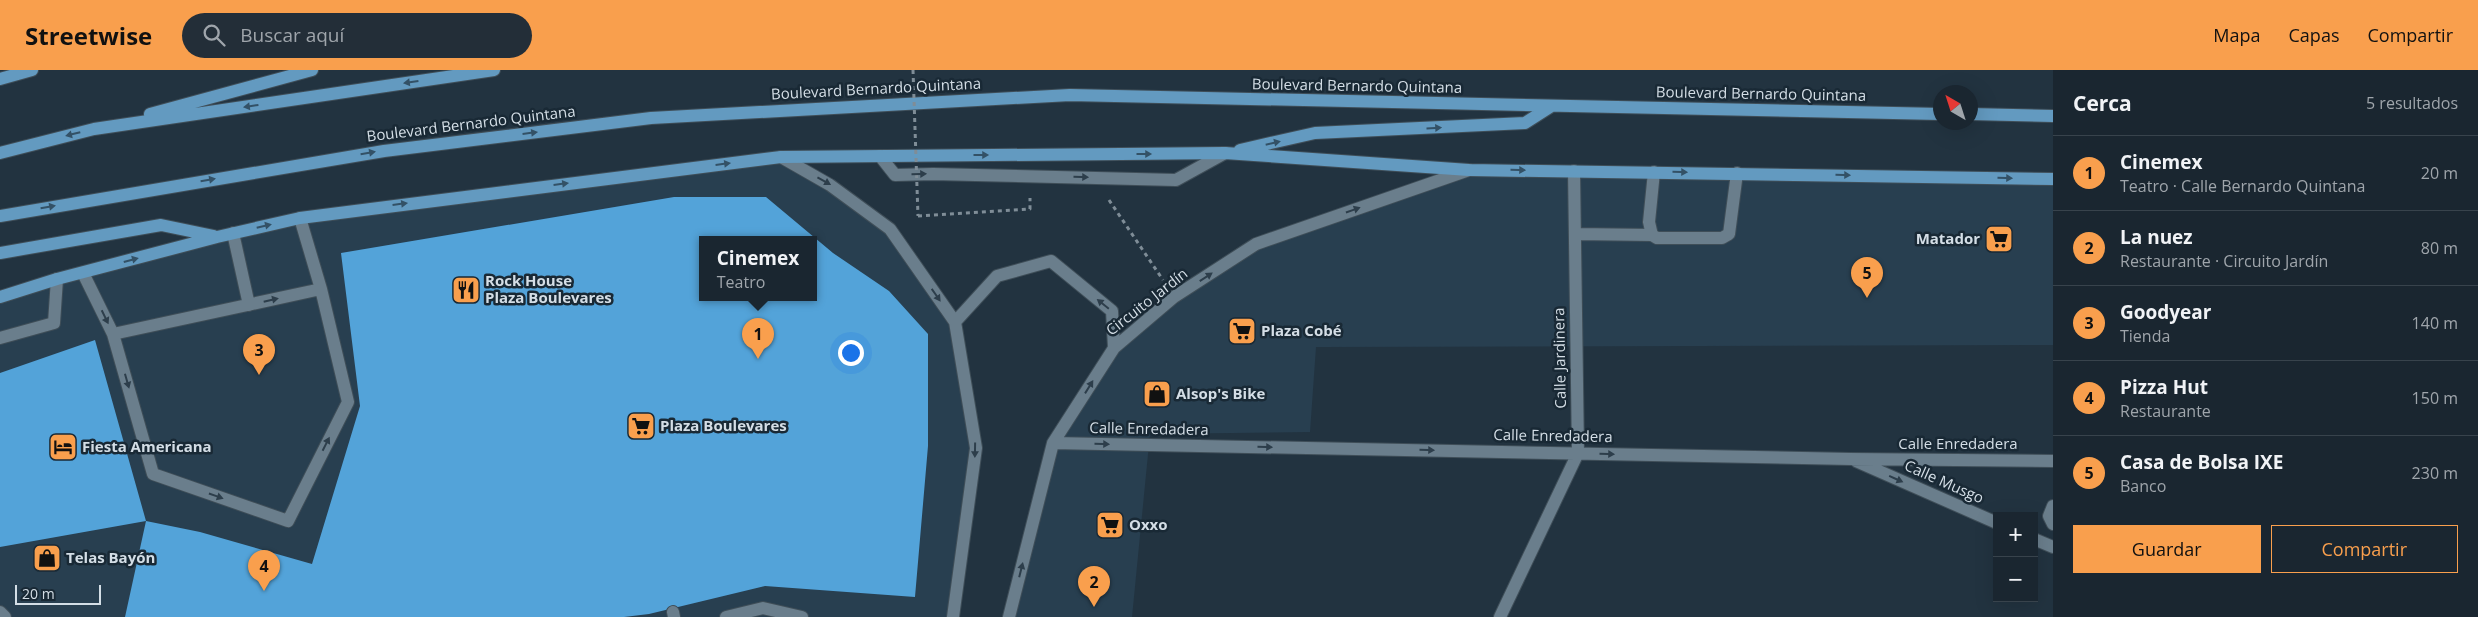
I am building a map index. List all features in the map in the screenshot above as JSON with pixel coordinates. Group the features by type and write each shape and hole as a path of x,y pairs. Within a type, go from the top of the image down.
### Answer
{"main road":[{"path":"0,79 32,70"},
{"path":"0,153 312,70"},
{"path":"94,129 494,70"},
{"name":"Boulevard Bernardo Quintana","path":"0,216 384,150 651,118 1070,95 1550,107 1933,114"},
{"path":"1225,153 1315,133 1525,123 1550,107"},
{"path":"1978,114 2053,116"},
{"path":"0,297 56,279 232,233 300,218 781,157 1225,153 1469,170 2053,179"},
{"path":"0,253 161,225 217,237"}],"street":[{"path":"880,156 895,175 933,174 1176,180 1225,153"},
{"path":"781,157 830,185 890,229 956,322 976,448 953,617"},
{"name":"Circuito Jardín","path":"1009,617 1053,443 1114,348 1174,297 1256,244 1469,170"},
{"name":"Calle Jardinera","path":"1500,617 1578,453 1574,171"},
{"path":"1652,235 1649,222 1654,172"},
{"path":"1575,234 1652,235 1657,238 1722,238 1729,234 1737,173"},
{"path":"83,273 114,334 154,474 288,521 348,402 321,288 300,218"},
{"path":"232,233 249,305"},
{"path":"956,322 997,276 1051,261 1112,311 1114,348"},
{"path":"0,338 54,323 56,279"},
{"path":"114,334 321,288"},
{"name":"Calle Enredadera","path":"1053,443 1851,459 2053,461"},
{"name":"Calle Musgo","path":"1851,459 1993,521"},
{"path":"2053,506 2049,516 2053,524"},
{"path":"2038,541 2053,547"},
{"path":"726,617 762,608 802,617"},
{"path":"0,612 5,617"}],"path":[{"path":"913,70 918,216 1030,209 1030,198 1020,197"},
{"path":"1101,178 1103,190 1174,297"}],"shaded area":[{"name":"Plaza Boulevares","path":"781,157 890,229 955,322 976,448 953,617 0,617 0,297 300,218"},
{"path":"1469,170 2053,179 2053,345 1316,347 1310,432 1150,434 1132,617 1009,617 1053,443 1114,348 1256,244"}],"building":[{"name":"Plaza Boulevares","path":"674,197 766,197 813,236 699,236 699,301 817,301 817,240 833,253 889,291 928,334 928,446 915,597 765,586 649,614 624,617 125,617 146,521 200,532 312,564 360,406 341,253"},
{"name":"Fiesta Americana","path":"95,340 146,521 0,547 0,373"}],"place":[{"name":"Matador","path":"1999,239"},
{"name":"Rock House Plaza Boulevares","path":"466,290"},
{"name":"Casa de Bolsa IXE","path":"1867,298"},
{"name":"Plaza Cobé","path":"1242,331"},
{"name":"Cinemex","path":"758,359"},
{"name":"Goodyear","path":"259,375"},
{"name":"Alsop's Bike","path":"1157,394"},
{"name":"Plaza Boulevares","path":"641,426"},
{"name":"Fiesta Americana","path":"63,447"},
{"name":"Oxxo","path":"1110,525"},
{"name":"Telas Bayón","path":"47,558"},
{"name":"Pizza Hut","path":"264,591"},
{"name":"La nuez","path":"1094,607"}]}
